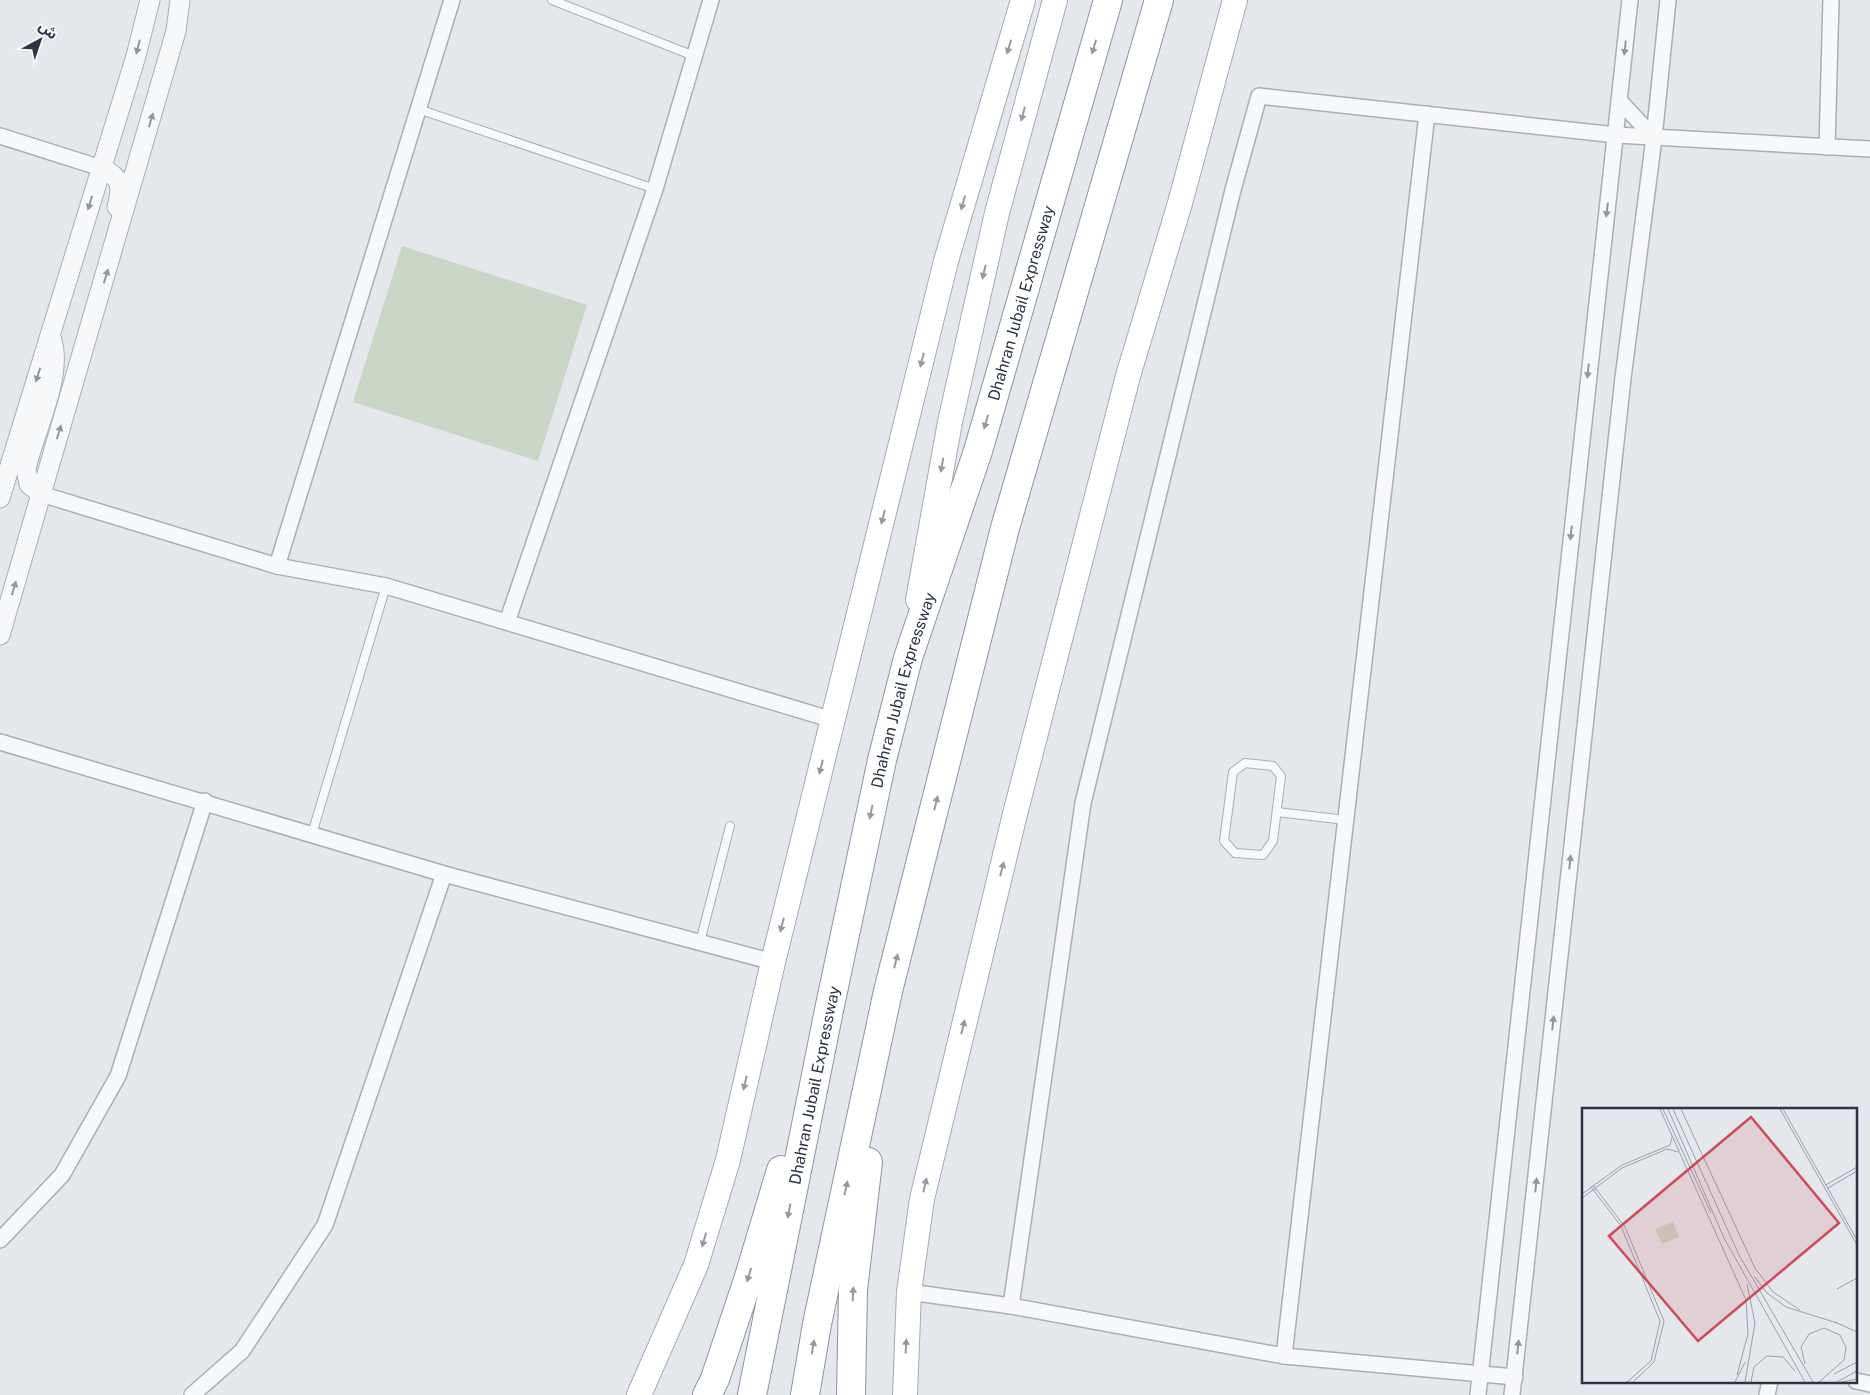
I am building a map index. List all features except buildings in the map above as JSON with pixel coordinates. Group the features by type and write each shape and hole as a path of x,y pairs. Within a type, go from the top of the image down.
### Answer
{"highway":[{"name":"Dhahran Jubail Expressway","path":"752,1395 829,1010 882,760 908,658 978,451 1108,0"},
{"path":"805,1395 817,1324 888,991 1005,528 1159,0"},
{"path":"851,1395 853,1290 888,991"},
{"path":"707,1395 715,1379 748,1280 829,1010"}],"main road":[{"path":"639,1395 696,1265 728,1160 773,962 946,261 1023,0"},
{"path":"908,658 950,422 997,213 1055,0"},
{"path":"905,1395 909,1292 922,1199 1015,814 1128,376 1180,203 1235,0"}],"street":[{"path":"0,498 136,56 150,0"},
{"path":"0,635 176,32 180,0"},
{"path":"277,566 452,0"},
{"path":"508,622 655,188 710,0"},
{"path":"1478,1395 1630,0"},
{"path":"1512,1395 1622,378 1654,138 1668,0"},
{"path":"1827,147 1831,0"},
{"path":"1011,1306 1084,803 1234,190 1259,96 1616,135 1870,149"},
{"path":"1619,100 1654,138"},
{"path":"1284,1356 1427,114"},
{"path":"0,136 112,173 120,188 120,196 109,233 113,251"},
{"path":"50,334 56,353 55,373 26,469 30,484 41,494 277,566 386,586 833,720"},
{"path":"0,742 205,801 444,874 773,962"},
{"path":"0,1240 62,1175 118,1076 205,801"},
{"path":"192,1395 242,1350 326,1225 444,874"},
{"path":"909,1292 1011,1306 1284,1356 1515,1377"},
{"path":"1767,1395 1770,1382"}],"lane":[{"path":"552,0 694,56"},
{"path":"418,109 655,188"},
{"path":"312,834 386,586"},
{"path":"1245,763 1273,766 1278,770 1281,776 1278,812 1273,841 1264,855 1235,853 1228,848 1224,841 1233,772 1238,766 1245,763"},
{"path":"1278,812 1346,820"},
{"path":"700,942 730,826"}],"green space":[{"path":"402,246 587,305 538,461 353,402"}]}
